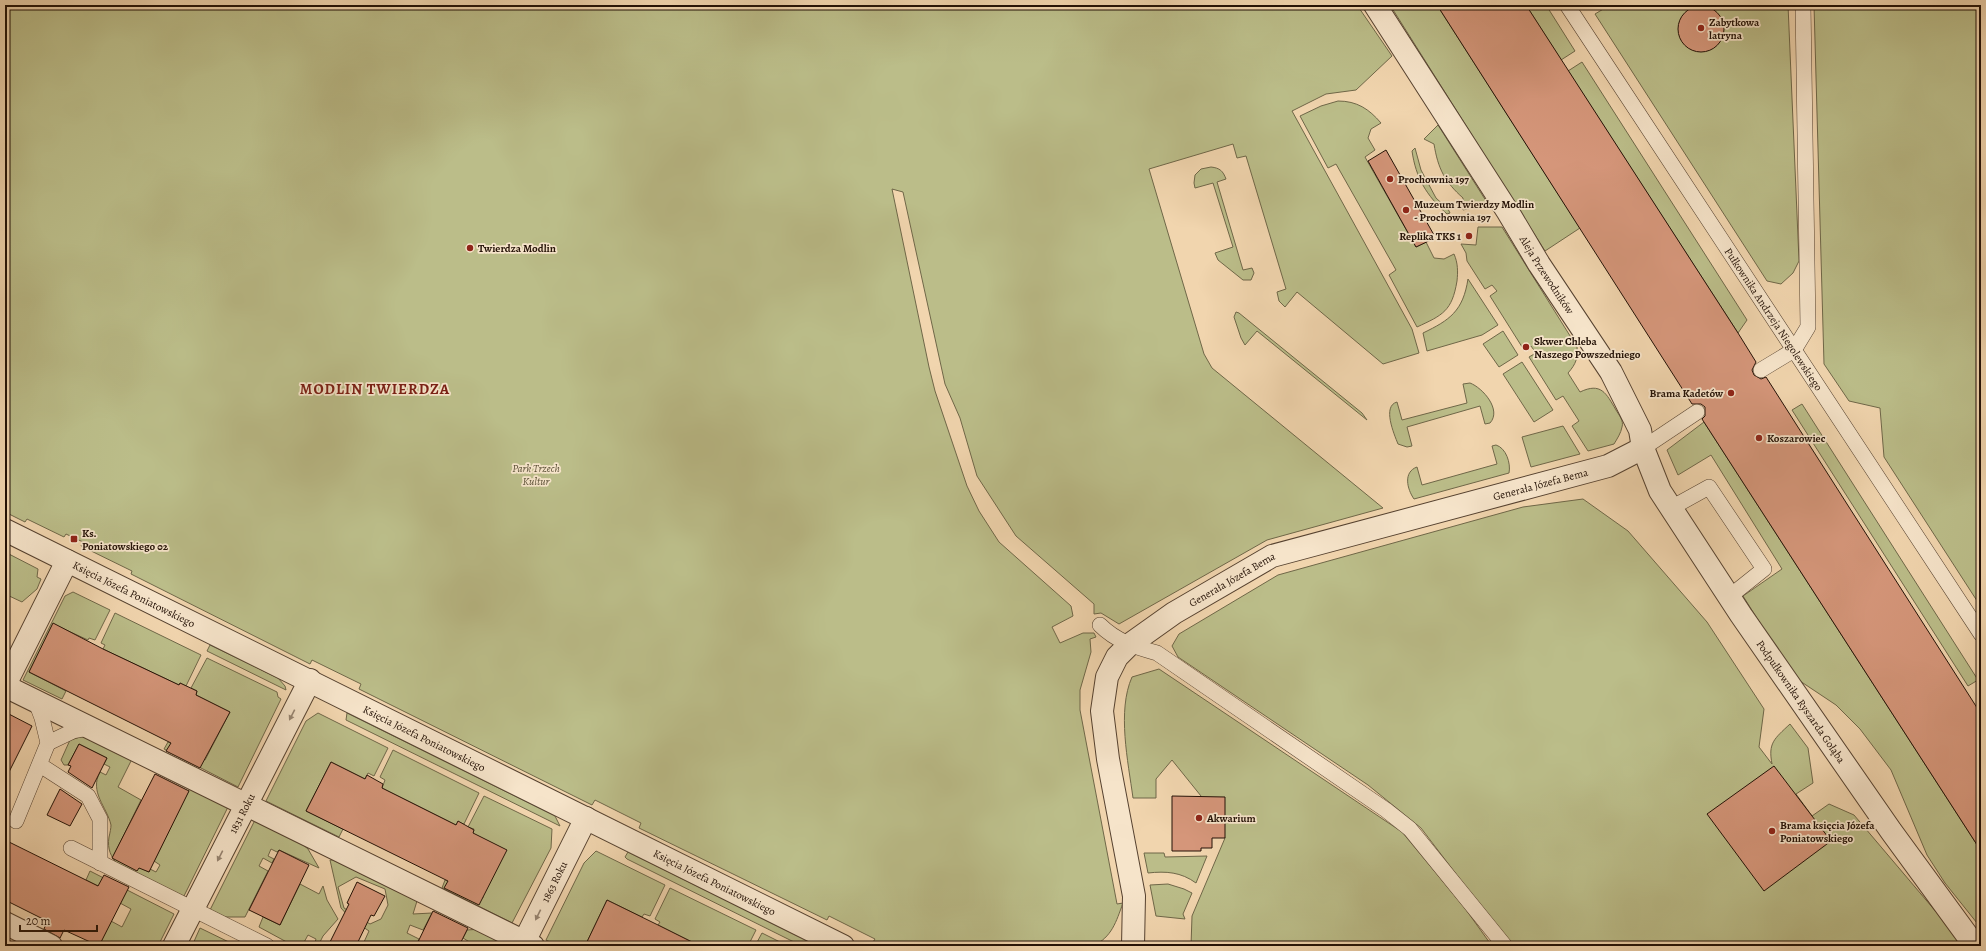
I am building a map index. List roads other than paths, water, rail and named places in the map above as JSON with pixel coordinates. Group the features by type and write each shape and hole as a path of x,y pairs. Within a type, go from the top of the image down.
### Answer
{"street":[{"name":"Aleja Przewodników","path":"1375,5 1508,212 1539,264 1610,372 1640,430 1643,448"},
{"name":"Podpułkownika Ryszarda Gołąba","path":"1643,448 1660,491 1729,597 1891,831 1975,946"},
{"name":"Generała Józefa Bema","path":"1133,946 1134,896 1108,759 1102,711 1107,677 1117,657 1129,645 1174,613 1272,556 1608,466 1643,448"},
{"name":"Księcia Józefa Poniatowskiego","path":"5,530 310,680 843,946"},
{"path":"66,561 5,685 36,702 527,944"},
{"name":"1831 Roku","path":"174,946 310,680"},
{"name":"1863 Roku","path":"527,944 586,818"},
{"path":"5,923 51,946"}],"lane":[{"name":"Pułkownika Andrzeja Niegolewskiego","path":"1567,5 1981,634"},
{"path":"1761,370 1794,350 1808,327 1803,5"},
{"path":"1643,448 1697,412"},
{"path":"1671,508 1709,487 1764,569 1729,597"},
{"path":"1100,625 1110,635 1129,645 1157,653 1386,810 1410,829 1505,946"},
{"path":"16,821 48,744 42,718 36,702"},
{"path":"48,744 73,731 89,728"},
{"path":"40,765 88,796 100,819 100,863"},
{"path":"71,848 267,946"}],"place":[{"name":"Zabytkowa latryna","path":"1701,28"},
{"name":"Prochownia 197","path":"1390,179"},
{"name":"Muzeum Twierdzy Modlin - Prochownia 197","path":"1406,210"},
{"name":"Replika TKS 1","path":"1469,236"},
{"name":"Twierdza Modlin","path":"470,248"},
{"name":"Skwer Chleba Naszego Powszedniego","path":"1526,347"},
{"name":"Brama Kadetów","path":"1731,393"},
{"name":"Koszarowiec","path":"1759,438"},
{"name":"Ks. Poniatowskiego 02","path":"74,539"},
{"name":"Akwarium","path":"1199,818"},
{"name":"Brama księcia Józefa Poniatowskiego","path":"1772,831"}],"district":[{"name":"MODLIN TWIERDZA","path":"375,389"}],"park label":[{"name":"Park Trzech Kultur","path":"536,474"}]}
